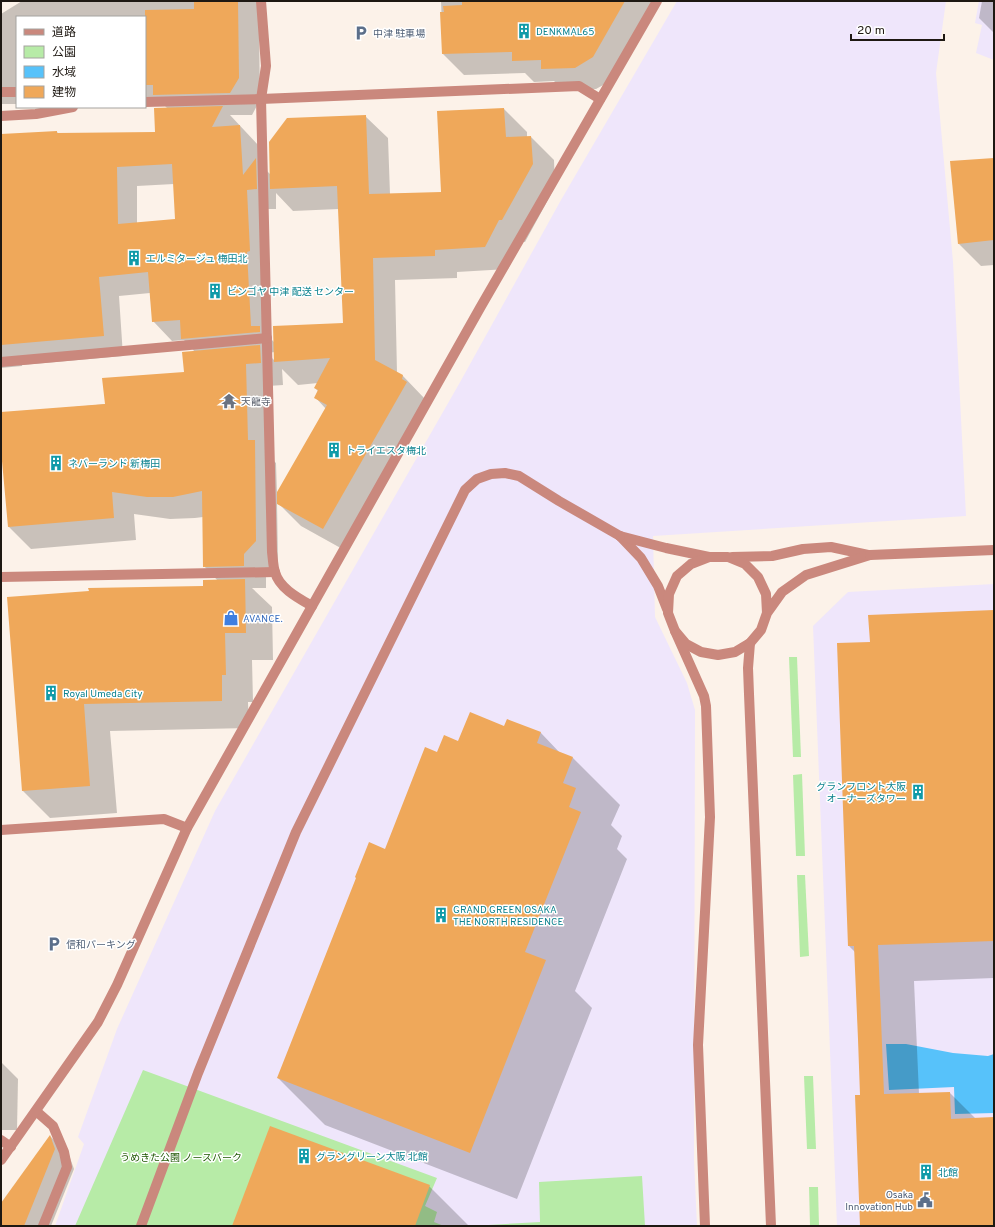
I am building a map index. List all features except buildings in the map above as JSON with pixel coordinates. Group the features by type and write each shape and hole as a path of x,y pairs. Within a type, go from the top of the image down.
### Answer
{"street":[{"path":"261,1 266,66 261,99 272,552 275,572 278,579 293,595 312,606"},
{"path":"1,1160 98,1022 117,985 187,828 657,1"},
{"path":"146,102 261,99 579,86 600,99"},
{"path":"1,92 16,92"},
{"path":"1,116 36,114 68,108"},
{"path":"1,362 267,338"},
{"path":"141,1226 198,1073 296,832 465,490 477,479 491,474 505,473 519,476 620,536 709,557 772,556 804,549 831,547 870,555 994,550"},
{"path":"620,536 641,558 658,586 675,631 704,696 706,706 710,817 698,1045 705,1226"},
{"path":"675,631 686,644 701,652 718,655 735,652 750,643 761,630 767,613 782,592 806,575 870,555"},
{"path":"668,613 669,594 677,576 691,564 709,557"},
{"path":"728,557 745,564 758,577 766,594 767,613"},
{"path":"1,577 275,572"},
{"path":"750,643 748,668 771,1226"},
{"path":"1,830 164,819 187,828"},
{"path":"36,1111 53,1126 64,1152 66,1167 43,1226"},
{"path":"1,1140 11,1147"}],"shaded area":[{"path":"677,1 946,1 936,73 953,262 966,516 653,536 655,617 687,683 695,710 694,1160 697,1226 55,1226 84,1144 78,1137 117,1029 215,811 459,384 561,200"},
{"path":"979,1 994,1 994,60 976,53 982,25 975,23"},
{"path":"994,584 994,1226 837,1226 813,626 848,592"}],"green space":[{"path":"789,657 797,657 801,757 793,757"},
{"path":"802,774 805,856 796,856 793,775"},
{"path":"797,875 805,875 809,956 800,957"},
{"name":"うめきた公園 ノースパーク","path":"143,1070 437,1178 425,1206 437,1212 434,1222 444,1226 75,1226"},
{"path":"804,1076 813,1076 816,1149 807,1149"},
{"path":"642,1176 645,1226 471,1226 540,1222 539,1182"},
{"path":"809,1187 818,1187 819,1226 810,1226"}],"water":[{"path":"886,1044 906,1044 953,1053 988,1056 994,1054 994,1113 955,1114 954,1087 889,1090"}],"place":[{"name":"DENKMAL65","path":"524,31"},
{"name":"中津 駐車場","path":"361,33"},
{"name":"エルミタージュ 梅田北","path":"134,258"},
{"name":"ビンゴヤ 中津 配送 センター","path":"215,291"},
{"name":"天龍寺","path":"229,401"},
{"name":"トライエスタ梅北","path":"334,450"},
{"name":"ネバーランド 新梅田","path":"56,463"},
{"name":"AVANCE.","path":"231,618"},
{"name":"Royal Umeda City","path":"51,693"},
{"name":"グランフロント大阪 オーナーズタワー","path":"918,792"},
{"name":"GRAND GREEN OSAKA THE NORTH RESIDENCE","path":"441,915"},
{"name":"信和パーキング","path":"54,944"},
{"name":"グラングリーン大阪 北館","path":"304,1156"},
{"name":"北館","path":"926,1172"},
{"name":"Osaka Innovation Hub","path":"925,1200"}]}
